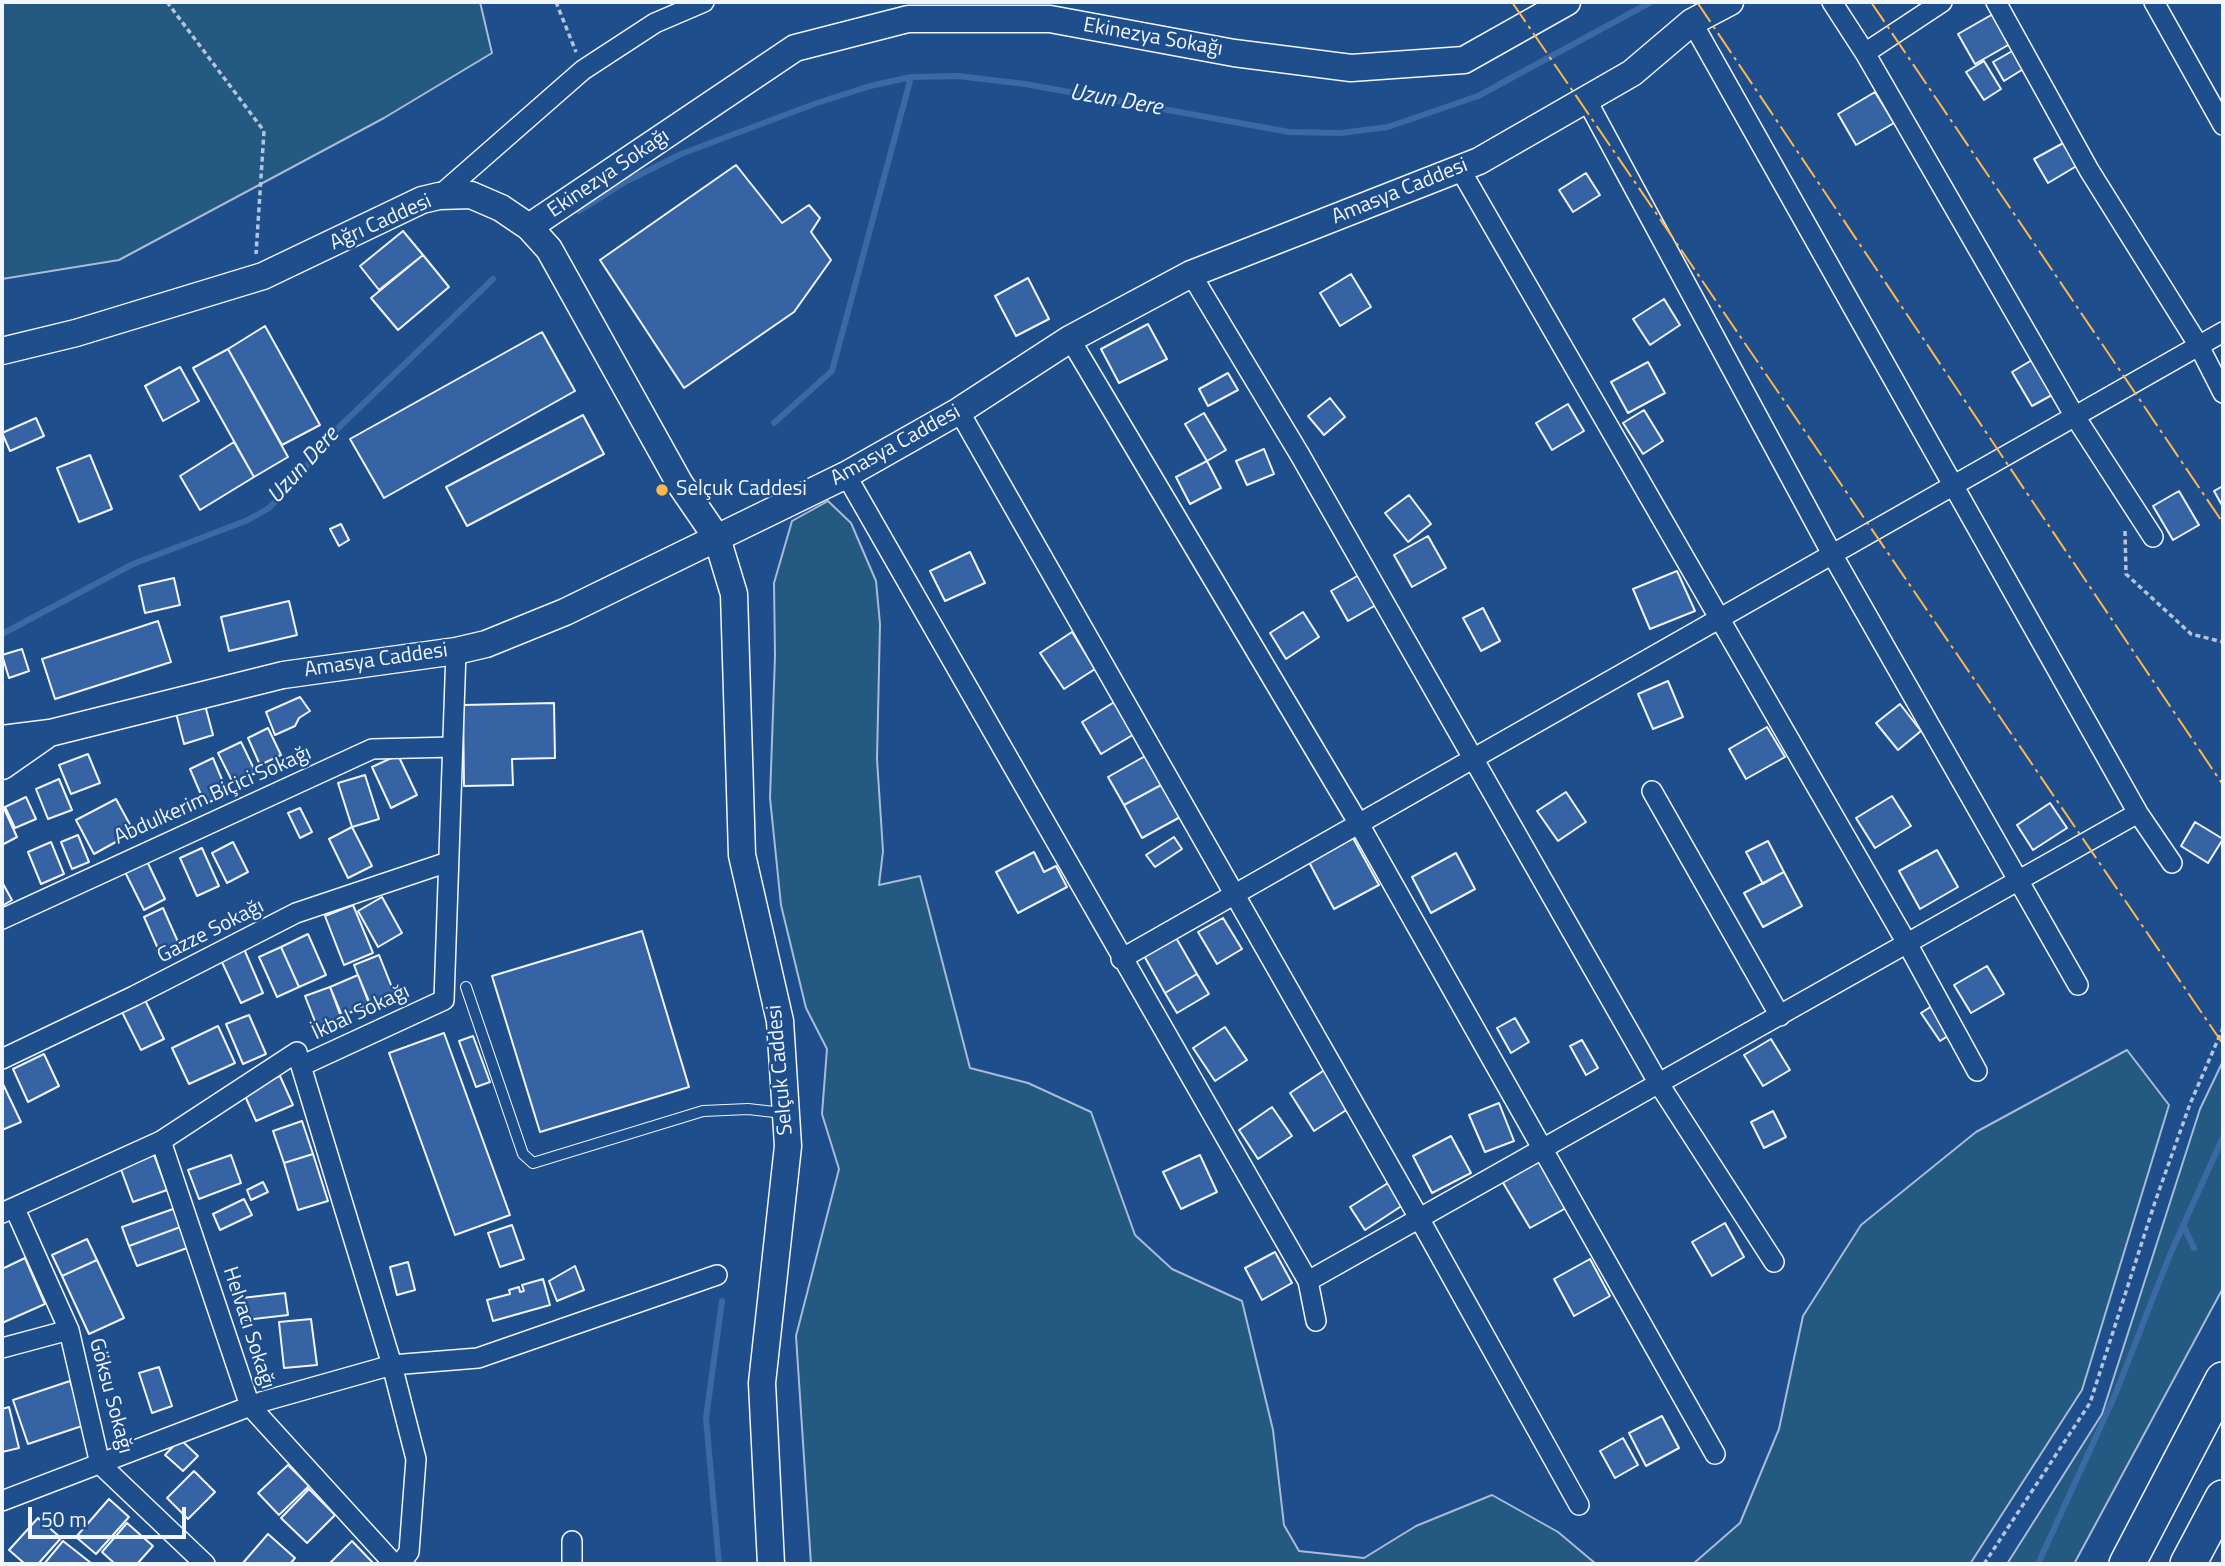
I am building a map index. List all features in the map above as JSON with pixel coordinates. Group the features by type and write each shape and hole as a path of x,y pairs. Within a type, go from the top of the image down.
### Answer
{"highway":[{"path":"2127,1564 2223,1380"},
{"path":"2188,1564 2223,1498"}],"street":[{"path":"439,196 583,70 654,23 704,2"},
{"name":"Ekinezya Sokağı","path":"529,228 795,48 908,19 1050,19 1234,53 1351,68 1464,60 1567,2"},
{"name":"Amasya Caddesi","path":"2,739 50,733 283,675 456,650 486,643 565,612 846,475 959,411 1070,339 1191,274 1460,169 1632,73 1692,22 1730,2"},
{"path":"1832,2 1865,53 2074,415 2153,537"},
{"path":"1865,53 1942,2"},
{"path":"1996,2 2089,170 2199,346 2223,393"},
{"path":"2154,2 2223,125"},
{"path":"1692,22 2138,813 2172,863"},
{"path":"1586,99 1832,554 2021,880 2078,985"},
{"path":"1460,169 1908,945 1977,1071"},
{"name":"Ağrı Caddesi","path":"2,351 76,333 263,276 422,201 439,196 471,195 501,208 529,228 549,249 579,298 680,484 717,538"},
{"path":"1191,274 1300,455 1660,1084 1774,1262"},
{"path":"1121,959 2223,332"},
{"path":"1070,339 1359,824 1715,1454"},
{"path":"959,411 1419,1218 1579,1505"},
{"path":"846,475 1121,959 1308,1281 1316,1321"},
{"name":"Selçuk Caddesi","path":"717,538 734,594 743,855 780,1021 788,1146 762,1383 771,1564"},
{"name":"İkbal Sokağı","path":"8,1211 161,1140 297,1052 301,1066 444,1000 456,650"},
{"path":"2,766 50,733"},
{"name":"Abdulkerim Biçici Sokağı","path":"2,919 372,749 452,747"},
{"path":"1652,791 1780,1016"},
{"path":"1308,1281 2138,813"},
{"name":"Gazze Sokağı","path":"2,1059 134,996 296,913 447,862"},
{"path":"301,1066 392,1365 416,1459 409,1552 400,1564"},
{"name":"Helvacı Sokağı","path":"161,1140 250,1406 394,1564"},
{"name":"Göksu Sokağı","path":"8,1211 69,1331 100,1464 205,1564"},
{"path":"2,1502 250,1406 392,1365 478,1358 717,1275"},
{"path":"2,1348 69,1331"},
{"path":"572,1542 572,1564"}],"lane":[{"path":"466,987 523,1154 533,1163 703,1111 748,1109 786,1113"}],"path":[{"path":"167,2 264,131 256,259"},
{"path":"556,2 583,70"},
{"path":"2125,494 2126,574 2191,634 2223,642"},
{"path":"1984,1564 2090,1403 2185,1116 2223,1028"}],"shaded area":[{"path":"2,2 480,2 492,53 384,118 119,260 2,279"},
{"path":"828,501 851,523 876,581 880,624 877,759 883,851 879,885 920,876 970,1068 1028,1083 1091,1112 1135,1235 1172,1269 1242,1301 1273,1430 1284,1525 1299,1551 1364,1558 1416,1526 1492,1495 1558,1532 1596,1564 811,1564 796,1336 839,1169 822,1114 827,1049 806,1008 781,905 770,798 775,656 774,583 792,521"},
{"path":"2127,1050 2169,1105 2082,1390 1970,1564 1693,1564 1740,1523 1779,1429 1803,1316 1861,1225 1976,1132"},
{"path":"2223,1061 2223,1288 2074,1564 2007,1564 2102,1414 2200,1109"}],"building":[{"path":"1993,14 2010,44 1975,64 1958,34"},
{"path":"2014,50 2025,68 2004,81 1993,62"},
{"path":"1984,61 2001,89 1984,100 1966,72"},
{"path":"1875,92 1894,123 1856,145 1838,114"},
{"path":"2067,141 2080,164 2048,183 2034,159"},
{"path":"736,165 782,223 809,205 820,218 811,232 831,260 794,312 684,388 600,260"},
{"path":"1586,173 1600,195 1573,212 1559,190"},
{"path":"403,231 423,255 379,290 360,266"},
{"path":"423,255 449,287 398,330 371,298"},
{"path":"1351,274 1371,307 1340,326 1320,293"},
{"path":"1028,278 1049,319 1016,336 995,296"},
{"path":"1664,299 1680,325 1650,345 1633,319"},
{"path":"1148,324 1167,359 1119,383 1101,349"},
{"path":"265,326 320,425 282,445 228,349"},
{"path":"542,332 575,391 384,498 350,439"},
{"path":"228,349 288,457 254,477 193,368"},
{"path":"2032,360 2052,395 2032,406 2012,372"},
{"path":"1648,362 1665,393 1628,413 1611,382"},
{"path":"180,367 199,401 163,421 145,386"},
{"path":"1228,373 1238,390 1208,406 1199,389"},
{"path":"1330,398 1345,417 1324,435 1308,416"},
{"path":"1568,404 1584,431 1552,450 1536,423"},
{"path":"1644,410 1663,441 1643,454 1623,423"},
{"path":"1204,413 1226,450 1207,461 1185,424"},
{"path":"583,415 604,454 467,526 446,487"},
{"path":"36,418 44,436 10,451 2,433"},
{"path":"234,442 254,477 200,510 180,476"},
{"path":"1264,449 1274,474 1247,485 1236,461"},
{"path":"90,455 112,509 79,522 57,468"},
{"path":"1207,461 1221,488 1190,504 1176,477"},
{"path":"2223,486 2223,507 2214,491"},
{"path":"2179,491 2199,525 2173,540 2153,506"},
{"path":"1409,495 1431,524 1408,542 1385,513"},
{"path":"341,524 349,540 339,546 330,529"},
{"path":"1428,536 1446,568 1412,587 1394,555"},
{"path":"970,552 985,583 945,601 930,571"},
{"path":"1677,571 1695,611 1650,629 1633,589"},
{"path":"1359,575 1376,605 1348,621 1331,591"},
{"path":"174,578 180,605 145,613 139,586"},
{"path":"289,601 297,635 229,651 221,617"},
{"path":"1483,608 1500,641 1481,651 1463,618"},
{"path":"1303,612 1319,637 1286,659 1270,633"},
{"path":"158,621 171,662 55,699 42,659"},
{"path":"1072,632 1095,669 1064,689 1040,653"},
{"path":"22,649 29,671 9,678 2,655"},
{"path":"1668,681 1683,717 1653,729 1638,694"},
{"path":"300,697 310,711 299,718 295,726 275,735 266,712"},
{"path":"1116,701 1136,733 1101,754 1082,722"},
{"path":"554,703 555,758 512,759 513,785 464,786 463,705"},
{"path":"1900,704 1921,731 1898,750 1876,723"},
{"path":"205,705 213,735 184,744 176,713"},
{"path":"1767,727 1785,757 1746,779 1729,749"},
{"path":"268,728 281,755 260,765 248,738"},
{"path":"241,742 256,773 233,783 218,753"},
{"path":"88,754 100,783 71,794 59,765"},
{"path":"398,755 417,795 391,808 372,767"},
{"path":"1147,755 1163,784 1124,805 1108,777"},
{"path":"213,758 228,794 205,804 190,769"},
{"path":"365,775 379,819 352,827 338,783"},
{"path":"59,779 72,810 48,819 36,789"},
{"path":"1163,784 1182,816 1142,838 1124,805"},
{"path":"1566,792 1586,822 1558,841 1537,811"},
{"path":"1892,796 1911,826 1875,848 1856,818"},
{"path":"26,797 36,819 15,828 5,807"},
{"path":"116,799 134,832 94,854 76,820"},
{"path":"2050,803 2067,828 2033,850 2017,825"},
{"path":"2,804 17,837 2,845"},
{"path":"300,808 312,832 300,838 288,813"},
{"path":"2195,822 2223,839 2208,863 2181,846"},
{"path":"352,827 372,866 348,878 329,839"},
{"path":"78,835 89,862 72,869 61,842"},
{"path":"1174,837 1182,849 1155,867 1146,855"},
{"path":"1353,838 1379,885 1334,909 1309,862"},
{"path":"1768,841 1784,872 1763,884 1746,852"},
{"path":"51,842 64,874 41,884 28,852"},
{"path":"233,842 248,872 227,883 212,853"},
{"path":"202,848 219,886 197,896 180,858"},
{"path":"1937,850 1958,887 1920,909 1899,871"},
{"path":"1034,852 1044,872 1056,866 1067,887 1018,913 996,872"},
{"path":"1456,853 1475,889 1431,913 1412,877"},
{"path":"145,857 165,899 144,910 123,868"},
{"path":"1784,872 1802,906 1763,927 1744,893"},
{"path":"2,882 12,900 2,906"},
{"path":"382,897 402,933 378,947 358,911"},
{"path":"353,905 373,953 344,965 325,916"},
{"path":"163,908 182,951 163,960 144,917"},
{"path":"1223,918 1242,949 1217,964 1198,932"},
{"path":"642,931 689,1087 540,1132 492,976"},
{"path":"308,934 326,975 299,987 281,947"},
{"path":"1175,936 1197,974 1165,993 1143,954"},
{"path":"281,947 299,987 277,997 259,957"},
{"path":"244,949 263,993 241,1003 221,960"},
{"path":"379,955 395,995 370,1006 354,965"},
{"path":"1987,966 2004,994 1971,1013 1954,985"},
{"path":"1197,974 1209,994 1177,1013 1165,993"},
{"path":"358,975 370,1004 342,1016 330,987"},
{"path":"330,987 344,1025 320,1034 305,996"},
{"path":"145,1000 164,1039 141,1050 122,1012"},
{"path":"1935,1004 1954,1032 1940,1041 1921,1013"},
{"path":"249,1015 266,1054 243,1064 226,1024"},
{"path":"1515,1018 1529,1042 1511,1053 1497,1028"},
{"path":"218,1026 235,1063 189,1084 172,1048"},
{"path":"1225,1027 1247,1060 1215,1081 1193,1048"},
{"path":"444,1033 510,1215 455,1235 389,1053"},
{"path":"473,1036 490,1082 476,1087 459,1041"},
{"path":"1771,1039 1790,1070 1763,1086 1744,1055"},
{"path":"1582,1040 1598,1068 1586,1075 1570,1046"},
{"path":"44,1054 59,1086 28,1102 13,1069"},
{"path":"1329,1067 1354,1105 1314,1131 1290,1093"},
{"path":"280,1076 293,1105 256,1121 243,1091"},
{"path":"2,1082 21,1122 2,1130"},
{"path":"1499,1103 1514,1141 1485,1152 1469,1115"},
{"path":"1272,1107 1292,1136 1258,1159 1239,1130"},
{"path":"1773,1111 1786,1137 1764,1148 1751,1122"},
{"path":"302,1121 313,1154 284,1163 273,1131"},
{"path":"1451,1136 1471,1173 1432,1193 1413,1156"},
{"path":"153,1152 167,1190 133,1202 119,1164"},
{"path":"313,1154 328,1201 298,1210 284,1163"},
{"path":"231,1155 241,1183 199,1199 188,1170"},
{"path":"1200,1155 1217,1192 1181,1209 1163,1172"},
{"path":"1538,1160 1566,1208 1530,1228 1502,1181"},
{"path":"263,1182 268,1192 251,1200 247,1190"},
{"path":"1388,1183 1403,1205 1365,1230 1350,1207"},
{"path":"244,1199 252,1215 220,1230 213,1214"},
{"path":"176,1208 183,1226 129,1246 122,1227"},
{"path":"1725,1223 1744,1257 1712,1276 1692,1242"},
{"path":"512,1225 524,1259 500,1267 488,1233"},
{"path":"183,1226 190,1247 137,1266 129,1246"},
{"path":"87,1239 97,1260 62,1276 52,1255"},
{"path":"1275,1252 1292,1283 1262,1300 1245,1268"},
{"path":"25,1258 45,1304 2,1323 2,1269"},
{"path":"1590,1259 1610,1296 1574,1316 1554,1279"},
{"path":"97,1260 124,1318 89,1334 62,1276"},
{"path":"408,1262 415,1290 397,1295 390,1267"},
{"path":"575,1266 584,1290 557,1301 549,1281"},
{"path":"543,1279 550,1305 493,1321 487,1300 510,1294 509,1290 519,1287 520,1292 524,1291 522,1285"},
{"path":"285,1293 288,1315 245,1320 242,1298"},
{"path":"311,1319 317,1365 284,1368 279,1322"},
{"path":"159,1367 172,1406 152,1413 139,1373"},
{"path":"70,1381 85,1425 28,1444 13,1400"},
{"path":"9,1407 19,1448 2,1452 2,1409"},
{"path":"1662,1416 1679,1448 1646,1466 1629,1433"},
{"path":"1623,1438 1638,1465 1615,1478 1600,1451"},
{"path":"180,1439 198,1456 183,1471 165,1455"},
{"path":"288,1465 309,1486 279,1515 258,1493"},
{"path":"194,1471 215,1492 188,1519 167,1498"},
{"path":"309,1489 335,1515 307,1543 281,1518"},
{"path":"109,1499 129,1517 96,1554 76,1537"},
{"path":"38,1518 61,1538 38,1564 25,1564 9,1550"},
{"path":"127,1523 153,1546 137,1564 115,1564 102,1552"},
{"path":"268,1534 295,1558 290,1564 242,1564"},
{"path":"63,1541 91,1563 44,1564"},
{"path":"352,1541 374,1564 329,1564"}],"waterway":[{"name":"Uzun Dere","path":"579,211 625,182 681,154 817,103 870,86 911,77 958,76 1025,84 1289,132 1341,133 1388,127 1478,96 1651,2"},
{"path":"774,423 832,371 911,77"},
{"name":"Uzun Dere","path":"2,634 133,564 248,520 269,508 289,488 332,434 493,279"},
{"path":"2038,1564 2115,1395 2169,1257 2223,1137"},
{"path":"2183,1225 2194,1248"},
{"path":"719,1564 706,1418 722,1301"}],"power":[{"path":"1512,2 2223,1044"},
{"path":"1697,2 2223,785"},
{"path":"1871,2 2223,523"}],"place":[{"name":"Selçuk Caddesi","path":"662,490"}]}
